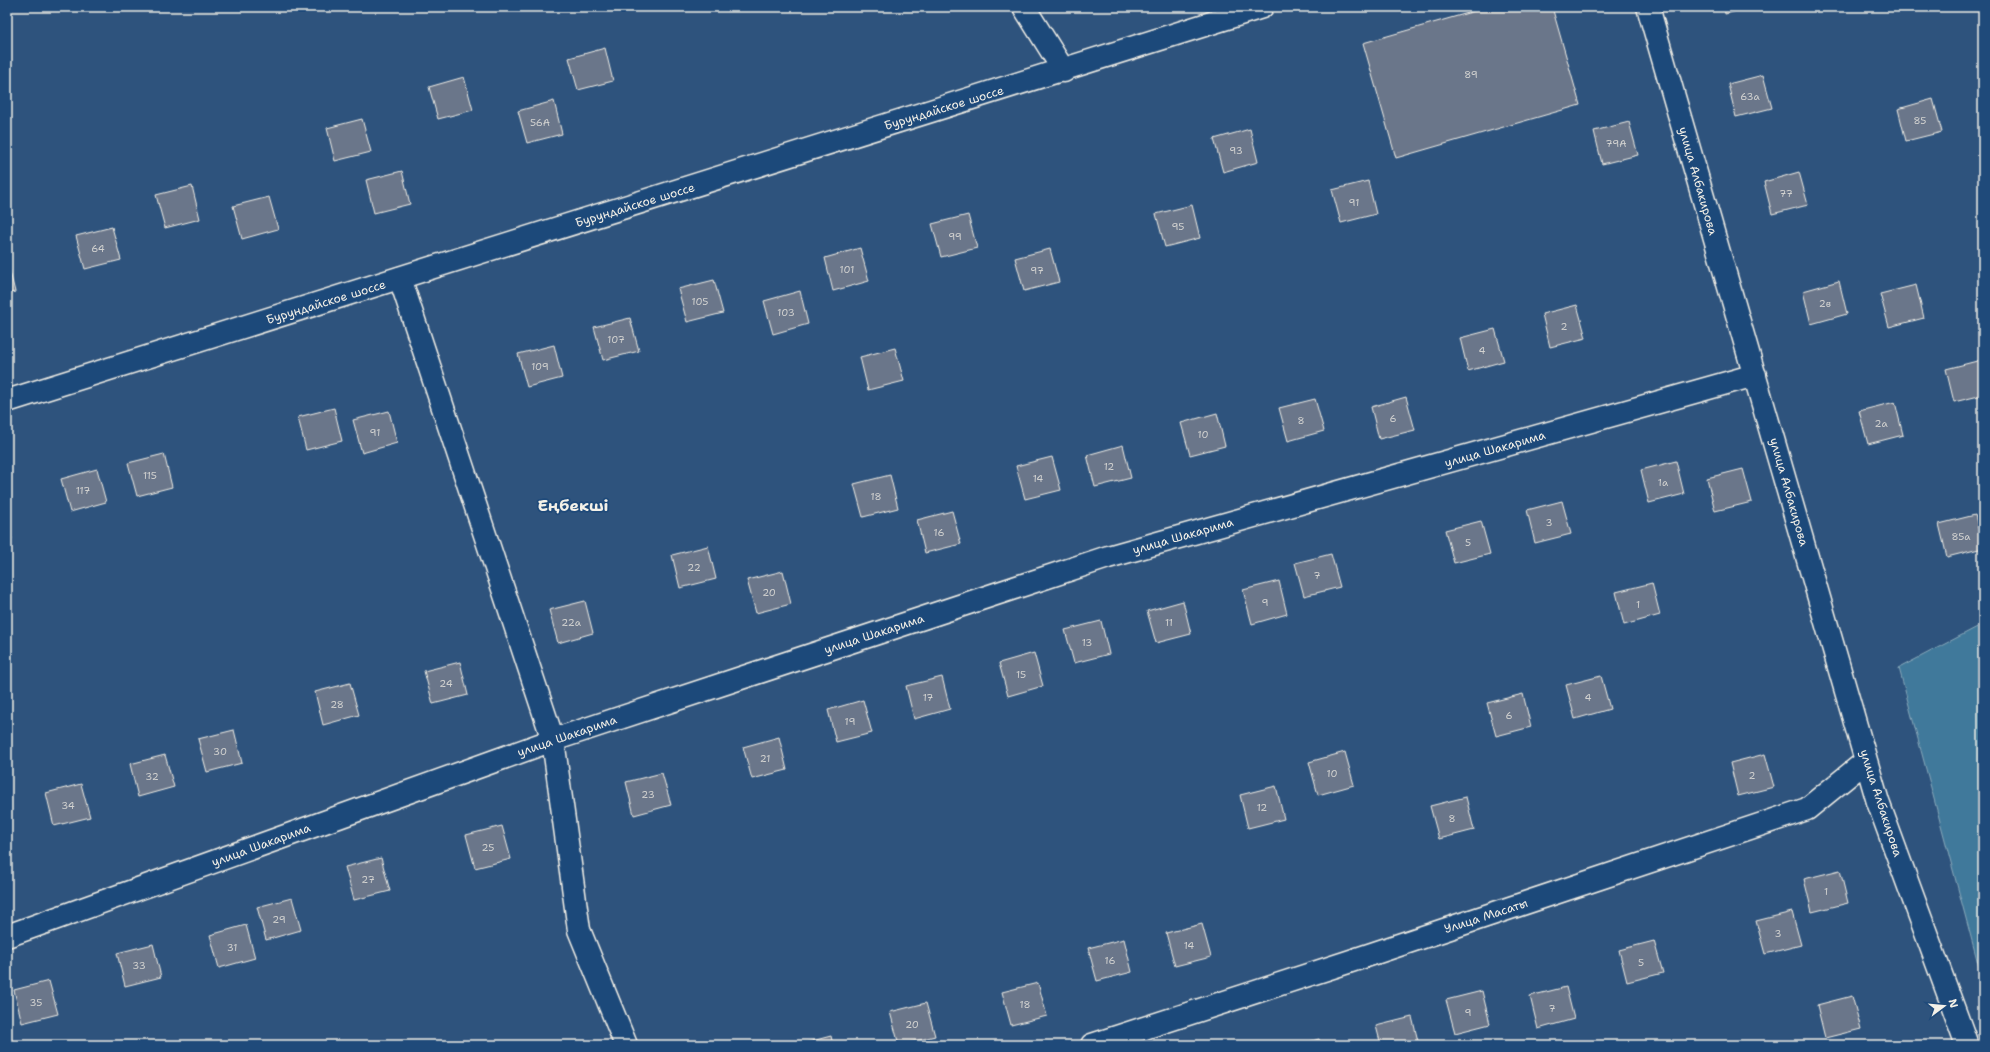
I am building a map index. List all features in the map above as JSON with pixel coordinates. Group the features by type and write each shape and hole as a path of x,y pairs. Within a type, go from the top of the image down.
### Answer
{"street":[{"path":"1024,7 1064,71"},
{"name":"Бурундайское шоссе","path":"7,401 1064,71 1262,7"},
{"name":"улица Албакирова","path":"1648,7 1878,802 1967,1045"},
{"path":"400,278 552,740 579,930 626,1045"},
{"name":"улица Шакарима","path":"7,936 552,740 1108,557 1755,375"},
{"name":"Улица Масаты","path":"1092,1045 1348,962 1807,809 1866,760"}],"water":[{"path":"1983,624 1983,982 1899,668"}],"building":[{"path":"1489,7 1552,7 1580,105 1396,158 1363,43"},
{"path":"1724,7 1753,7 1725,14"},
{"path":"605,48 613,81 578,90 569,58"},
{"path":"1763,75 1772,108 1736,117 1728,84"},
{"path":"464,77 473,110 438,119 429,87"},
{"path":"1933,99 1942,132 1906,141 1898,109"},
{"path":"554,101 562,134 527,143 518,111"},
{"path":"362,119 371,152 335,161 327,128"},
{"path":"1629,122 1638,155 1602,164 1594,131"},
{"path":"1250,129 1258,162 1223,172 1214,139"},
{"path":"402,171 410,204 374,213 366,180"},
{"path":"1799,172 1808,205 1772,214 1764,182"},
{"path":"1368,181 1376,214 1341,223 1332,190"},
{"path":"192,186 200,219 165,228 156,195"},
{"path":"269,197 278,229 242,239 233,206"},
{"path":"1192,205 1200,238 1165,247 1156,214"},
{"path":"968,215 977,248 941,257 932,224"},
{"path":"112,227 121,260 85,269 76,236"},
{"path":"860,248 869,281 833,291 825,258"},
{"path":"1050,249 1059,282 1024,291 1015,258"},
{"path":"7,260 15,292 7,294"},
{"path":"714,280 723,313 687,322 678,289"},
{"path":"1839,281 1847,314 1811,324 1803,291"},
{"path":"1916,285 1924,318 1889,327 1880,294"},
{"path":"800,291 808,324 773,334 764,301"},
{"path":"1577,305 1586,338 1550,347 1542,314"},
{"path":"630,318 639,351 603,360 594,327"},
{"path":"1495,329 1504,361 1468,371 1460,338"},
{"path":"554,345 562,378 527,387 518,354"},
{"path":"895,348 904,381 868,390 860,357"},
{"path":"1981,360 1983,367 1983,395 1954,402 1946,369"},
{"path":"1406,397 1415,430 1379,439 1371,407"},
{"path":"1315,399 1324,431 1288,441 1279,408"},
{"path":"1895,402 1903,435 1868,444 1859,411"},
{"path":"334,408 342,441 306,450 298,417"},
{"path":"389,411 397,443 362,453 353,420"},
{"path":"1217,413 1225,446 1190,455 1181,423"},
{"path":"1123,445 1131,478 1095,487 1087,455"},
{"path":"164,454 172,487 137,496 128,463"},
{"path":"1052,457 1061,490 1025,499 1016,466"},
{"path":"1676,461 1684,494 1649,503 1641,470"},
{"path":"97,469 106,502 70,512 61,479"},
{"path":"1743,469 1752,502 1715,511 1707,478"},
{"path":"890,475 898,508 863,517 854,484"},
{"path":"1562,501 1571,534 1535,543 1527,510"},
{"path":"952,511 961,544 925,553 917,520"},
{"path":"1975,515 1983,548 1947,557 1939,524"},
{"path":"1481,521 1490,554 1454,563 1445,530"},
{"path":"7,522 12,539 7,540"},
{"path":"708,546 716,579 680,588 672,555"},
{"path":"1331,554 1340,587 1304,596 1295,563"},
{"path":"783,571 791,604 756,613 747,580"},
{"path":"1279,581 1287,614 1252,624 1243,590"},
{"path":"1652,583 1660,615 1624,625 1616,592"},
{"path":"585,601 593,633 558,643 549,610"},
{"path":"1183,601 1191,634 1156,643 1147,611"},
{"path":"1101,621 1109,654 1074,663 1065,630"},
{"path":"1034,653 1043,686 1008,696 999,663"},
{"path":"460,662 468,695 433,704 424,671"},
{"path":"1601,676 1610,709 1575,719 1566,685"},
{"path":"942,677 950,709 914,719 906,686"},
{"path":"350,683 359,715 323,725 315,692"},
{"path":"1523,694 1531,727 1496,736 1487,703"},
{"path":"863,700 872,733 836,742 828,710"},
{"path":"234,730 242,763 207,772 198,739"},
{"path":"779,737 787,770 752,779 743,747"},
{"path":"1345,752 1354,785 1318,795 1309,762"},
{"path":"1765,754 1774,787 1738,796 1730,763"},
{"path":"165,755 174,787 138,797 130,764"},
{"path":"662,773 671,805 634,815 626,782"},
{"path":"81,784 90,817 54,826 46,793"},
{"path":"1276,786 1284,819 1248,828 1240,795"},
{"path":"1466,797 1474,830 1439,839 1430,806"},
{"path":"502,826 511,859 475,868 466,835"},
{"path":"381,858 390,891 354,900 345,867"},
{"path":"1840,870 1848,903 1812,912 1804,879"},
{"path":"292,898 301,930 266,940 257,907"},
{"path":"1792,912 1801,945 1765,954 1756,921"},
{"path":"1202,924 1211,957 1175,966 1166,933"},
{"path":"246,925 255,958 219,968 210,935"},
{"path":"1124,939 1132,972 1097,981 1088,948"},
{"path":"1654,941 1663,973 1627,982 1619,950"},
{"path":"153,944 161,977 125,986 117,953"},
{"path":"49,981 58,1014 22,1023 14,990"},
{"path":"1038,983 1047,1016 1011,1025 1002,992"},
{"path":"1566,987 1574,1019 1538,1029 1530,996"},
{"path":"1482,991 1490,1024 1455,1033 1446,1000"},
{"path":"1852,996 1861,1029 1825,1038 1817,1005"},
{"path":"926,1003 935,1036 899,1045 890,1012"},
{"path":"1412,1017 1419,1045 1381,1045 1376,1026"},
{"path":"831,1036 833,1045 797,1045"},
{"path":"1319,1039 1321,1045 1298,1045"}],"district":[{"name":"Еңбекші","path":"573,505"}]}
